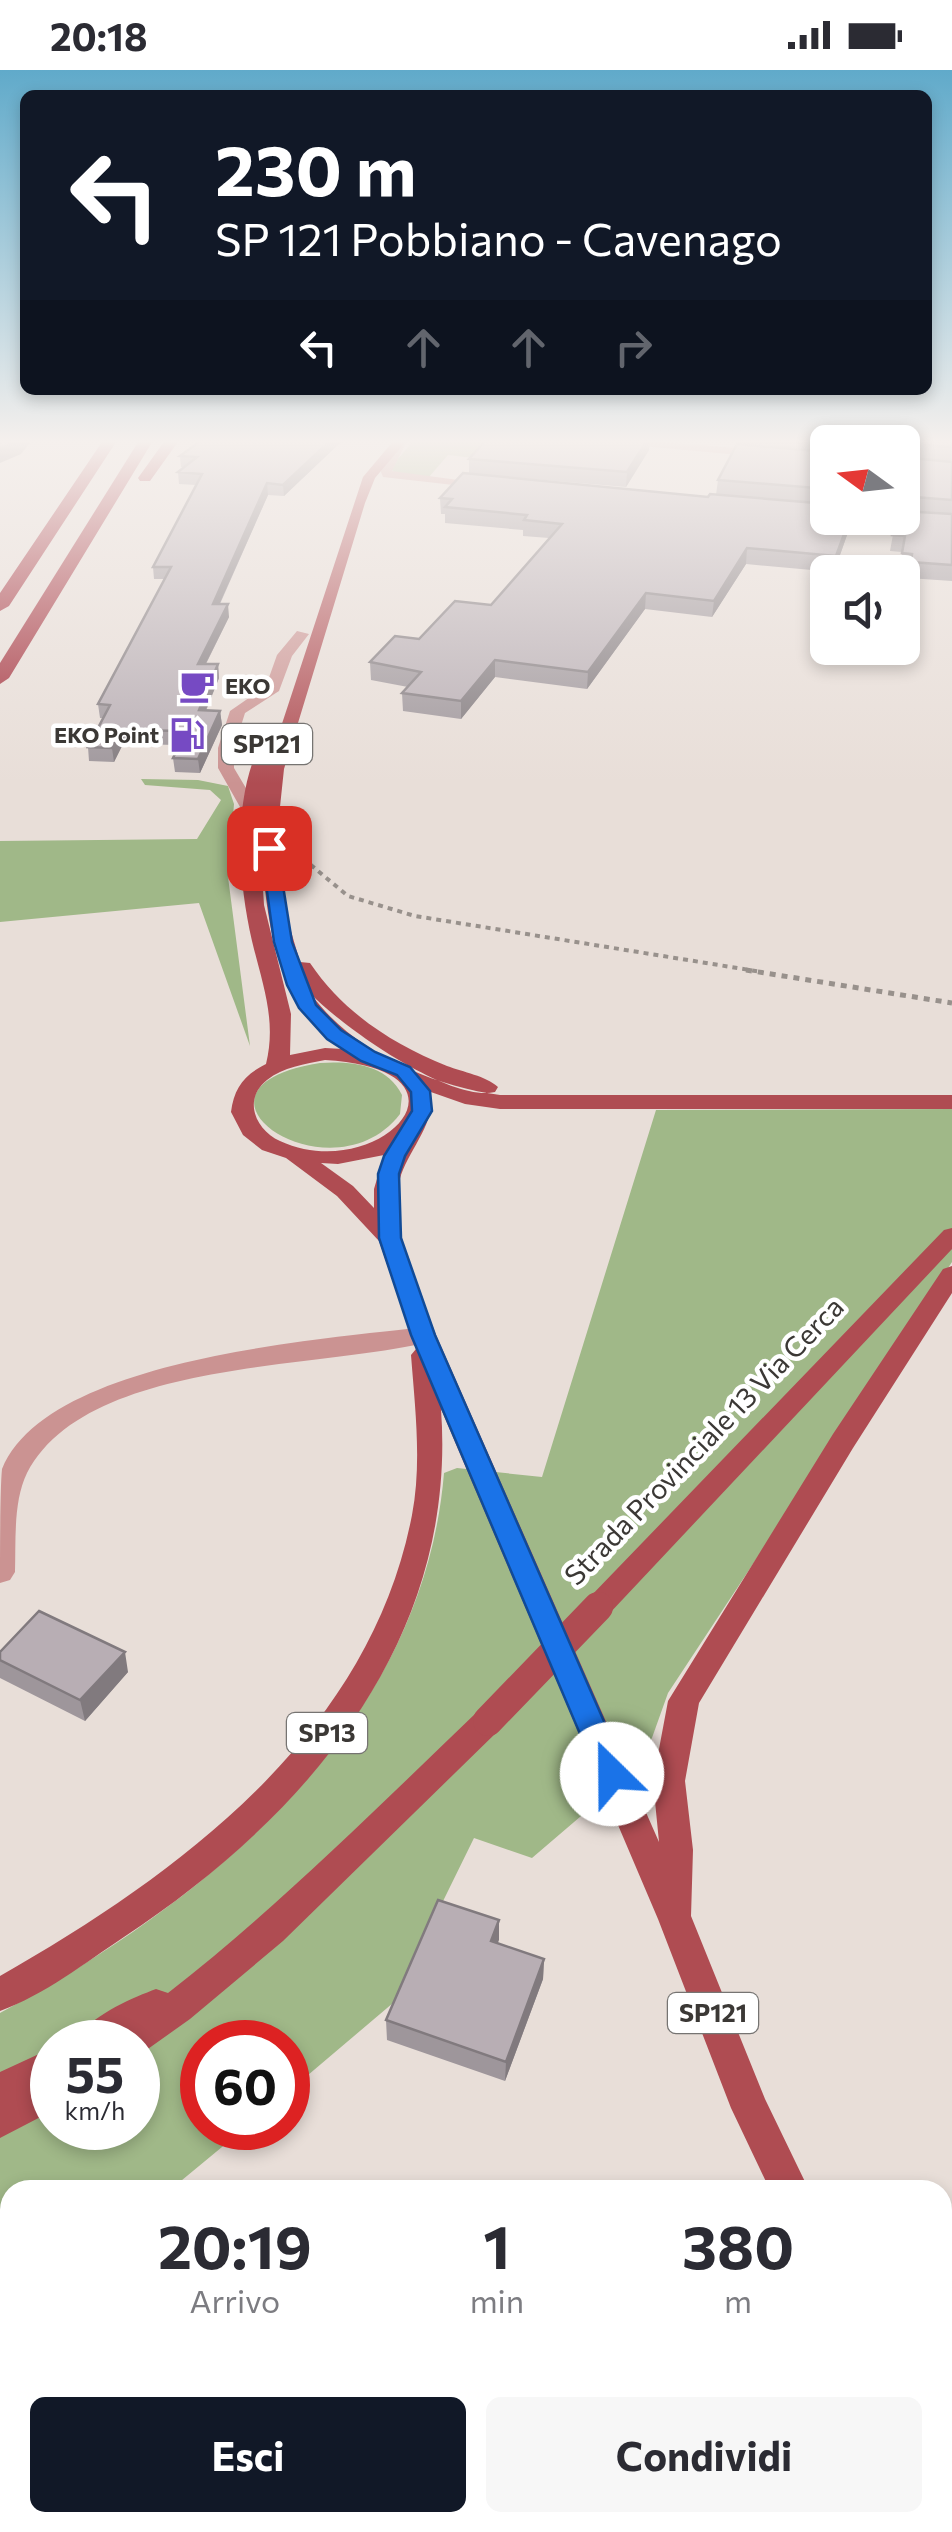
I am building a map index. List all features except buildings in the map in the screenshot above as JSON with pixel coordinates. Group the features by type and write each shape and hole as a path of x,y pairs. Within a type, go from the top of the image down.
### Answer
{"highway":[{"path":"0,606 35,554"},
{"path":"0,678 78,554"},
{"path":"62,580 91,554"}],"main road":[{"name":"SP121","path":"276,1066 284,1026 258,926 248,855 250,810 255,782 328,554"},
{"name":"SP121","path":"343,554 276,769 269,804 269,848 283,942 303,1000 322,1024 368,1056 396,1066 413,1079 423,1101 389,1174 390,1238 423,1335 675,1919 750,2108 785,2180"},
{"path":"275,902 308,978 330,1005 357,1027 435,1068 488,1087 656,1103"},
{"name":"SP121","path":"368,1056 319,1054 276,1066 248,1086 241,1100 240,1115 258,1139 292,1153 338,1185 390,1238"},
{"path":"413,1079 488,1101 952,1102"},
{"name":"SP121","path":"292,1153 334,1157 368,1152 392,1142 412,1126"},
{"name":"Strada Provinciale 13 Via Cerca","path":"160,2022 248,1946 488,1721 952,1235"},
{"path":"675,1919 676,1850 669,1781 674,1740 688,1693 952,1274"},
{"name":"SP13","path":"0,1995 100,1935 215,1848 276,1790 350,1702 390,1631 425,1517 431,1451 423,1335"},
{"name":"Strada Provinciale 13 Via Cerca","path":"129,2020 248,1946"},
{"path":"0,2091 30,2076"},
{"path":"0,2120 30,2104"},
{"name":"SP121","path":"750,2108 771,2180"}],"street":[{"path":"250,810 228,772 226,748 238,712 272,690 286,655 302,634"},
{"path":"0,1572 6,1491 18,1464 56,1423 80,1408 161,1375 423,1335"}],"path":[{"path":"269,848 306,861 348,896 415,916 952,1003"}],"green space":[{"path":"141,779 198,780 228,786 234,804 228,877 250,1046 199,903 0,922 0,841 197,839 221,800 210,790 145,785"},
{"path":"320,1063 355,1064 387,1077 402,1095 400,1114 370,1139 336,1148 302,1144 274,1132 257,1114 256,1094 275,1076"},
{"path":"952,1109 952,1262 668,1693 643,1763 532,1858 474,1838 393,2003 310,2073 310,2020 180,2020 180,2150 218,2150 182,2180 0,2180 0,2013 155,1917 227,1859 292,1795 349,1725 395,1648 427,1564 444,1473 457,1468 542,1477 656,1110"}],"place":[{"name":"EKO","path":"197,686"},
{"name":"EKO Point","path":"187,735"}],"route":[{"path":"269,848 283,942 296,985 308,1008 334,1034 368,1056 404,1071 420,1091 422,1111 394,1156 389,1174 390,1238 423,1335 612,1774"}]}
